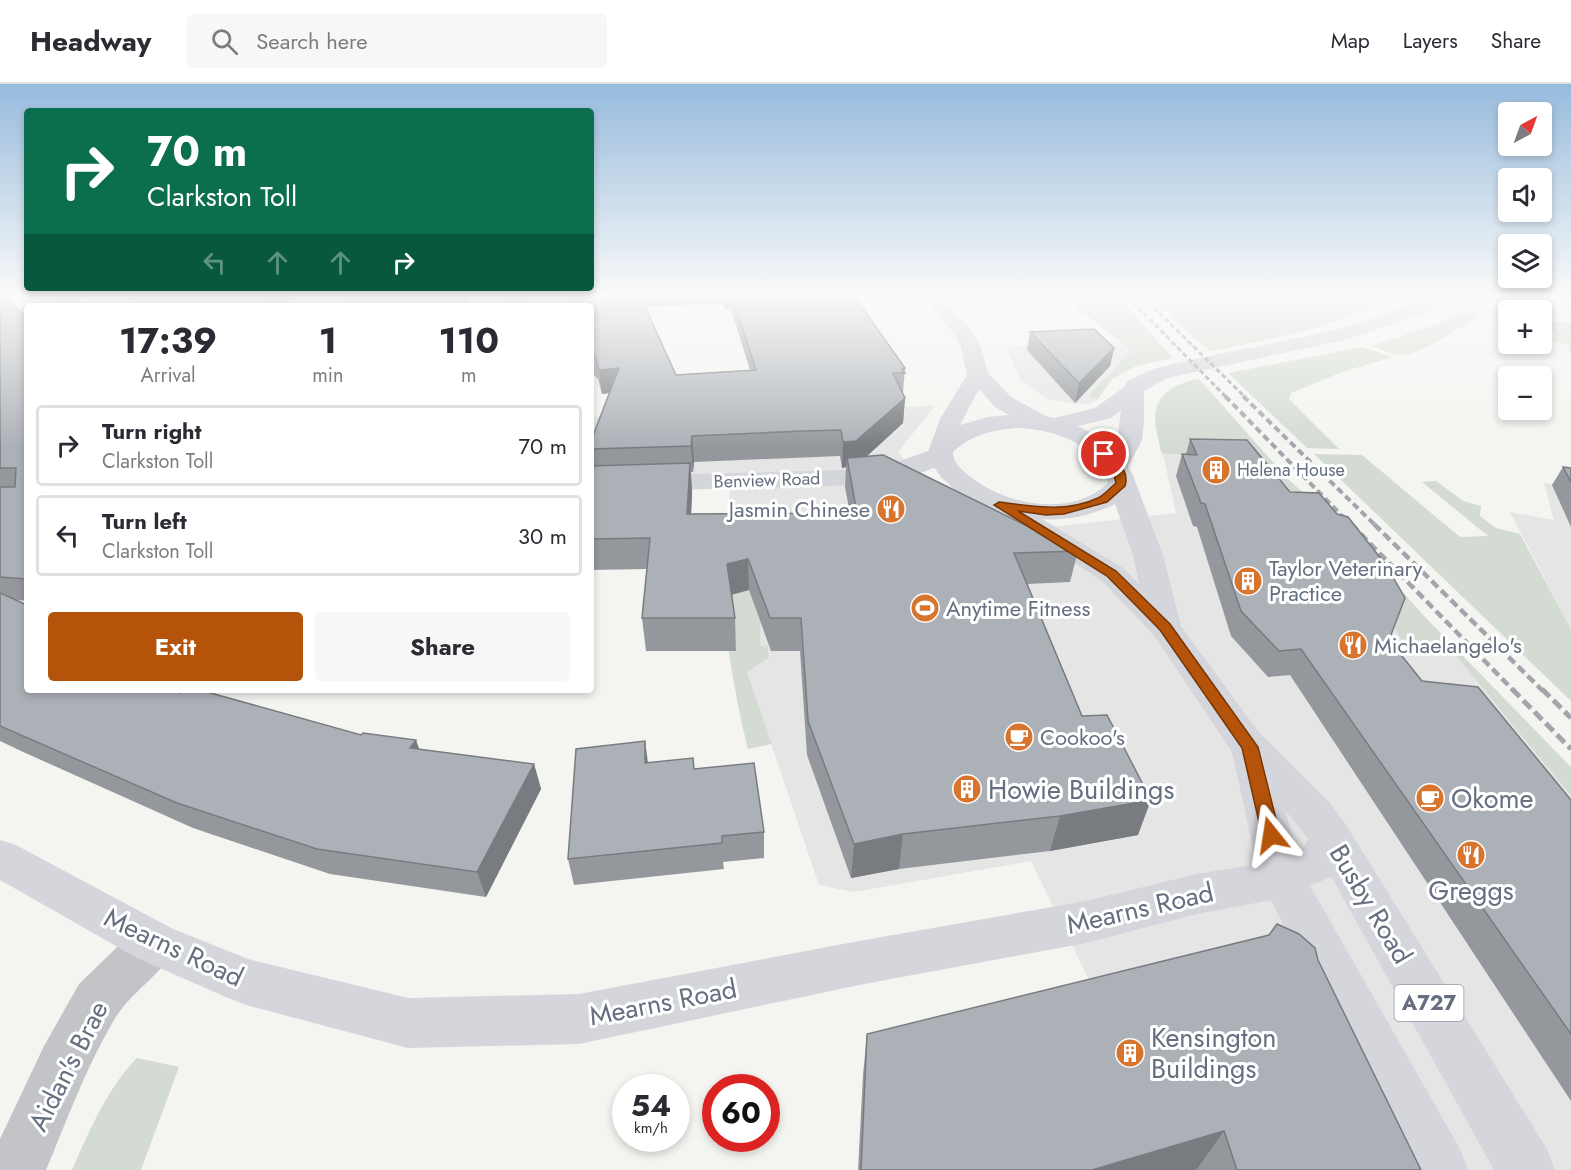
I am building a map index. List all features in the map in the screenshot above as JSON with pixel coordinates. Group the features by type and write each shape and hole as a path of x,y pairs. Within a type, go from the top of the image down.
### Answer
{"main road":[{"path":"970,347 978,375 1003,402 1084,439 1119,475"},
{"name":"Benview Road","path":"594,485 827,479 886,472 916,465 941,451 959,434 976,427 1016,421 1046,423 1103,413 1147,379 1177,369 1294,347"},
{"path":"941,451 947,425 958,403 978,375"},
{"path":"999,505 1064,511 1103,500 1119,475 1128,450 1134,413 1131,393"},
{"name":"Busby Road","path":"941,451 946,467 961,484 1078,551 1112,574 1165,627 1250,747 1315,815 1331,837 1526,1170"},
{"name":"A727","path":"1119,475 1148,555 1165,627"},
{"name":"Busby Road","path":"1250,747 1283,879 1438,1170"},
{"name":"Mearns Road","path":"0,858 154,943 246,982 408,1023 579,1019 859,963 1086,922 1197,894 1283,879 1319,861 1331,837"}],"street":[{"name":"Aidan's Brae","path":"16,1170 63,1065 97,1001 154,943"}],"shaded area":[{"path":"1006,347 1125,347 1133,353 1094,387 1089,397 1098,399 1091,404 1074,404 1047,399 1020,380"},
{"path":"1126,347 1162,347 1172,358 1136,366 1112,379 1098,399 1089,397 1123,357 1132,352"},
{"path":"1205,347 1232,347 1211,351"},
{"path":"1362,347 1393,357 1342,372 1291,393 1289,399 1339,449 1307,448 1228,373"},
{"path":"1374,347 1425,347 1407,354 1392,353"},
{"path":"1199,379 1288,479 1356,540 1426,618 1571,767 1571,796 1446,643 1401,639 1347,540 1236,454 1163,454 1161,452 1155,420 1156,410 1162,397 1185,382"},
{"path":"935,406 898,452 923,482 1017,531 1176,513 1163,454 1236,454 1446,642 1571,796 1571,1170 1196,1170 1198,1169 1097,996 1031,861 854,892 819,885 747,672 769,658 768,646 760,646 728,545 730,481 594,485 594,417"},
{"path":"1314,454 1362,455 1460,537 1488,536 1422,482 1436,481 1463,501 1481,506 1480,516 1496,528 1520,534 1571,629 1571,701"},
{"path":"1544,483 1571,488 1571,629 1510,512 1554,520"},
{"path":"714,563 761,586 760,646 768,646 769,658 747,672 772,744 748,749 733,680"},
{"path":"137,1058 179,1067 141,1170 72,1170 92,1125 116,1083"}],"building":[{"path":"0,347 24,347 24,579 0,577 0,487 15,487 16,468 0,468"},
{"path":"594,347 663,347 676,375 756,370 748,347 890,347 905,368 902,369 905,373 893,373 905,398 856,441 843,442 841,430 804,431 692,436 691,446 594,449 594,433 619,368 599,370"},
{"path":"1044,347 1114,348 1079,383"},
{"path":"1190,439 1247,440 1290,492 1319,493 1337,514 1348,517 1386,565 1405,598 1389,640 1422,681 1478,687 1571,800 1571,1034 1301,649 1279,651 1241,611 1205,504 1201,503 1182,454 1197,455"},
{"path":"883,455 1078,551 1014,553 1082,716 1107,715 1151,800 1060,816 903,834 854,844 808,721 801,618 770,618 748,559 727,564 735,618 642,618 650,538 594,539 594,466 690,463 687,514 857,513 847,458"},
{"path":"1563,467 1571,468 1571,482"},
{"path":"0,593 24,604 24,693 211,693 361,735 363,733 416,740 410,748 534,764 477,872 317,849 177,803 0,726"},
{"path":"645,741 645,763 693,758 694,769 754,763 764,832 722,836 722,843 568,859 576,749"},
{"name":"Kensington Buildings","path":"1277,924 1299,934 1315,948 1318,960 1421,1170 1237,1170 1224,1131 1092,1170 861,1170 867,1034 1269,935"}],"railway":[{"path":"1177,347 1226,397"},
{"path":"1194,347 1245,397"},
{"path":"1225,396 1352,526"},
{"path":"1243,396 1376,526"},
{"path":"1351,524 1514,691"},
{"path":"1374,524 1543,691"},
{"path":"1512,689 1571,749"},
{"path":"1542,689 1571,718"}],"place":[{"name":"Helena House","path":"1216,470"},
{"name":"Jasmin Chinese","path":"891,509"},
{"name":"Taylor Veterinary Practice","path":"1248,581"},
{"name":"Anytime Fitness","path":"925,608"},
{"name":"Michaelangelo's","path":"1353,645"},
{"name":"Cookoo's","path":"1019,737"},
{"name":"Howie Buildings","path":"967,789"},
{"name":"Okome","path":"1430,798"},
{"name":"Greggs","path":"1471,855"},
{"name":"Kensington Buildings","path":"1130,1053"}],"route":[{"path":"1104,454 1117,466 1121,475 1121,484 1103,500 1064,511 999,505 1078,551 1112,574 1165,627 1250,747 1271,835"}]}
